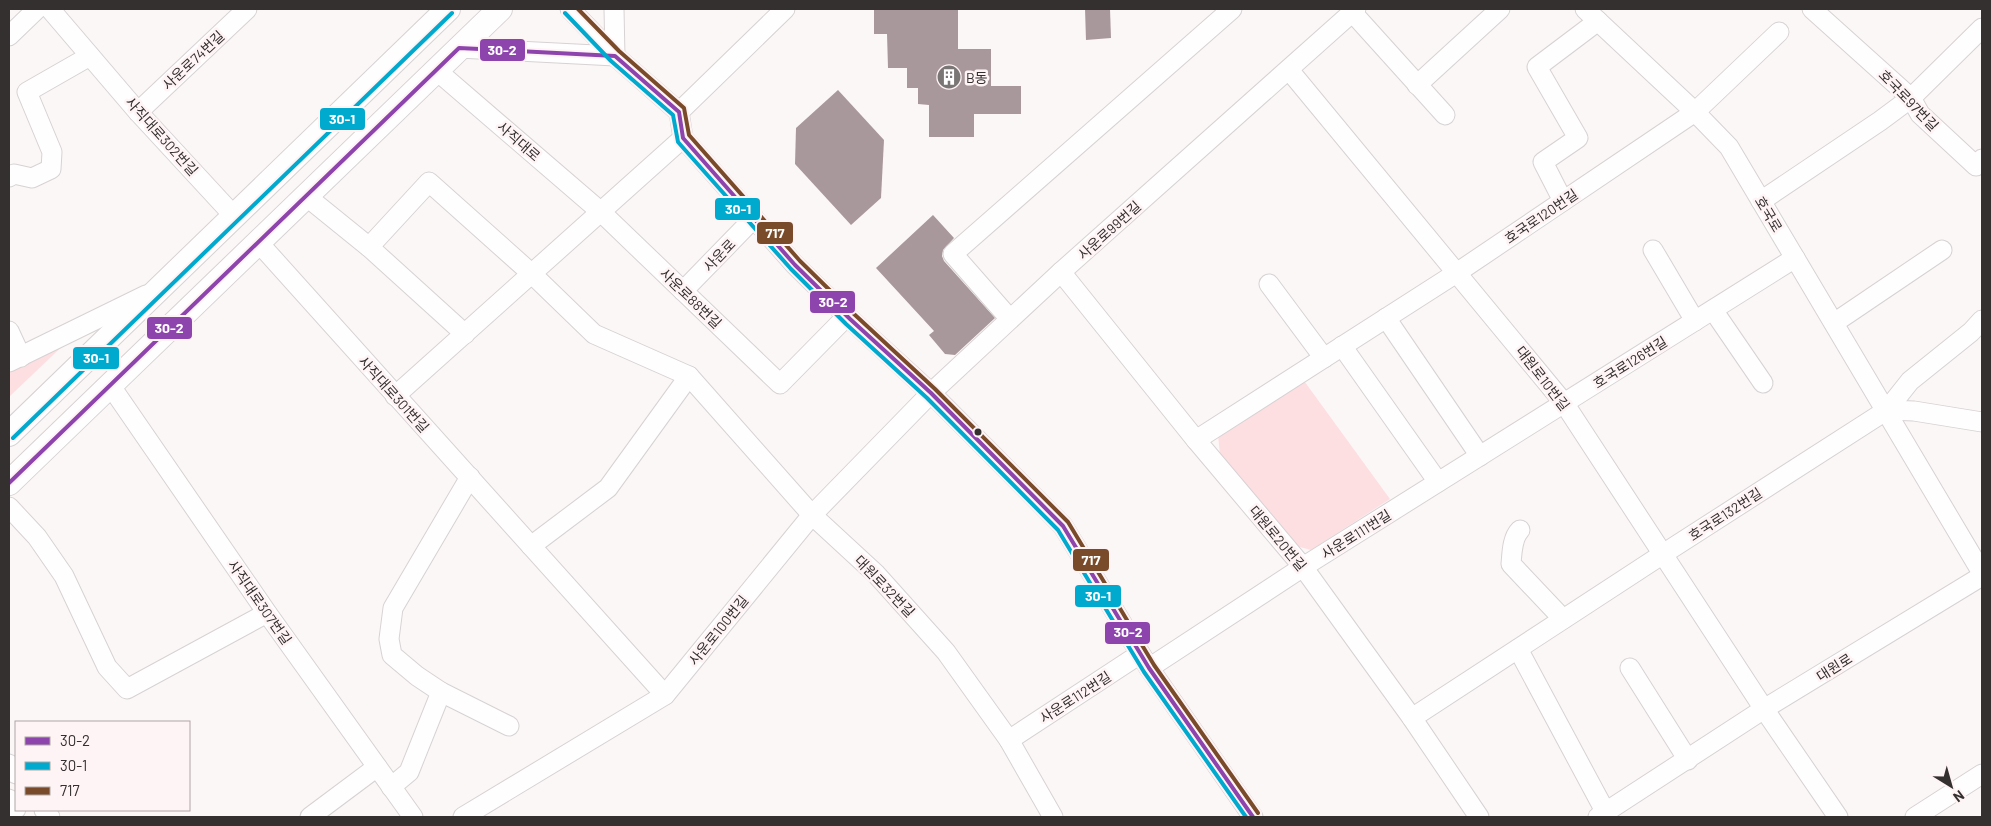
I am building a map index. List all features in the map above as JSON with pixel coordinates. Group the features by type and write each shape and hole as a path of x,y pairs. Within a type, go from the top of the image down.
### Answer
{"main road":[{"path":"9,483 500,9"},
{"path":"9,434 234,216 437,14"}],"street":[{"path":"9,36 38,9"},
{"name":"사직대로302번길","path":"50,9 138,112 234,216"},
{"name":"사운로74번길","path":"138,112 247,9"},
{"path":"570,9 615,56 679,112 683,138 795,265 846,316 931,393 1063,526 1144,661 1253,817"},
{"path":"614,9 615,56"},
{"path":"679,112 785,9"},
{"path":"1010,319 953,254 1232,9"},
{"path":"1418,85 1500,9"},
{"name":"호국로97번길","path":"1812,9 1911,98 1920,114 1976,166 1982,159"},
{"path":"1354,10 1445,115"},
{"name":"사운로99번길","path":"931,393 1061,272 1354,10"},
{"name":"호국로","path":"1563,201 1543,162 1578,138 1537,66 1592,15 1695,112 1728,147 1887,410 1982,572"},
{"path":"1762,201 1911,98 1982,28"},
{"path":"1695,112 1779,32"},
{"path":"459,48 615,56"},
{"path":"12,176 32,178 51,170 52,152 26,92 90,56"},
{"name":"사직대로","path":"436,70 601,212"},
{"name":"대원로10번길","path":"1289,70 1458,272 1564,403 1764,710 1838,817"},
{"name":"호국로120번길","path":"1196,440 1458,272 1695,112"},
{"path":"395,396 683,138"},
{"path":"369,247 429,182 532,274"},
{"path":"306,196 369,247 465,334"},
{"name":"사운로88번길","path":"601,212 780,384 846,316"},
{"name":"사운로","path":"684,291 754,218"},
{"name":"사직대로301번길","path":"258,242 665,695"},
{"path":"1653,250 1696,321"},
{"path":"1834,323 1942,250"},
{"name":"호국로126번길","path":"1564,403 1795,258"},
{"name":"대원로20번길","path":"1061,272 1196,440 1303,567 1412,718 1479,817"},
{"name":"대원로32번길","path":"532,274 594,334 689,376 812,515 876,574 946,652 1009,740 1053,817"},
{"path":"1269,284 1324,358"},
{"path":"9,331 15,360 158,289"},
{"path":"1713,310 1763,383"},
{"path":"1386,318 1480,456"},
{"path":"1887,410 1910,381 1977,326"},
{"path":"1342,346 1438,482"},
{"path":"531,546 608,488 689,376"},
{"name":"사직대로307번길","path":"110,385 267,613 413,817"},
{"name":"사운로100번길","path":"463,817 665,695 812,515 931,393"},
{"name":"사운로111번길","path":"1144,661 1303,567 1564,403"},
{"path":"1887,410 1914,411 1982,422"},
{"name":"호국로132번길","path":"1412,718 1887,410"},
{"path":"470,477 392,608 389,639 392,655 417,676 441,692 510,726"},
{"path":"9,507 37,537 64,576 106,667 128,689 267,613"},
{"path":"1520,530 1516,533 1511,564 1563,619"},
{"name":"대원로","path":"1602,815 1982,572"},
{"path":"1518,649 1602,815"},
{"name":"사운로112번길","path":"1009,740 1144,661"},
{"path":"1630,668 1688,760"},
{"path":"391,787 409,772 441,692"},
{"path":"310,817 377,767"},
{"path":"1926,814 1982,774"}],"shaded area":[{"path":"72,337 9,397 9,364"},
{"path":"1302,378 1390,499 1311,550 1296,546 1220,455 1218,435"}],"building":[{"name":"B동","path":"874,9 958,9 958,49 991,49 991,86 1021,86 1021,114 974,114 974,137 929,137 929,105 918,104 918,88 907,88 907,68 888,68 887,34 874,34"},
{"path":"1085,9 1110,9 1111,38 1086,40"},
{"path":"838,90 884,140 881,198 851,225 795,164 796,128"},
{"path":"933,215 954,238 943,250 942,256 944,261 995,318 955,355 945,354 929,335 934,331 876,268"}],"transit line":[{"name":"717","path":"578,9 619,51 684,108 689,135 800,261 935,389 1068,522 1154,665 1258,813"},
{"name":"30-1","path":"13,438 452,13"},
{"name":"30-1","path":"565,13 611,61 673,115 678,142 791,269 846,324 927,398 1058,530 1144,672 1246,817"},
{"name":"30-2","path":"9,483 459,48 615,56 679,112 683,138 795,265 850,319 931,393 1063,526 1149,668 1253,817"}],"place":[{"name":"B동","path":"949,77"}]}
